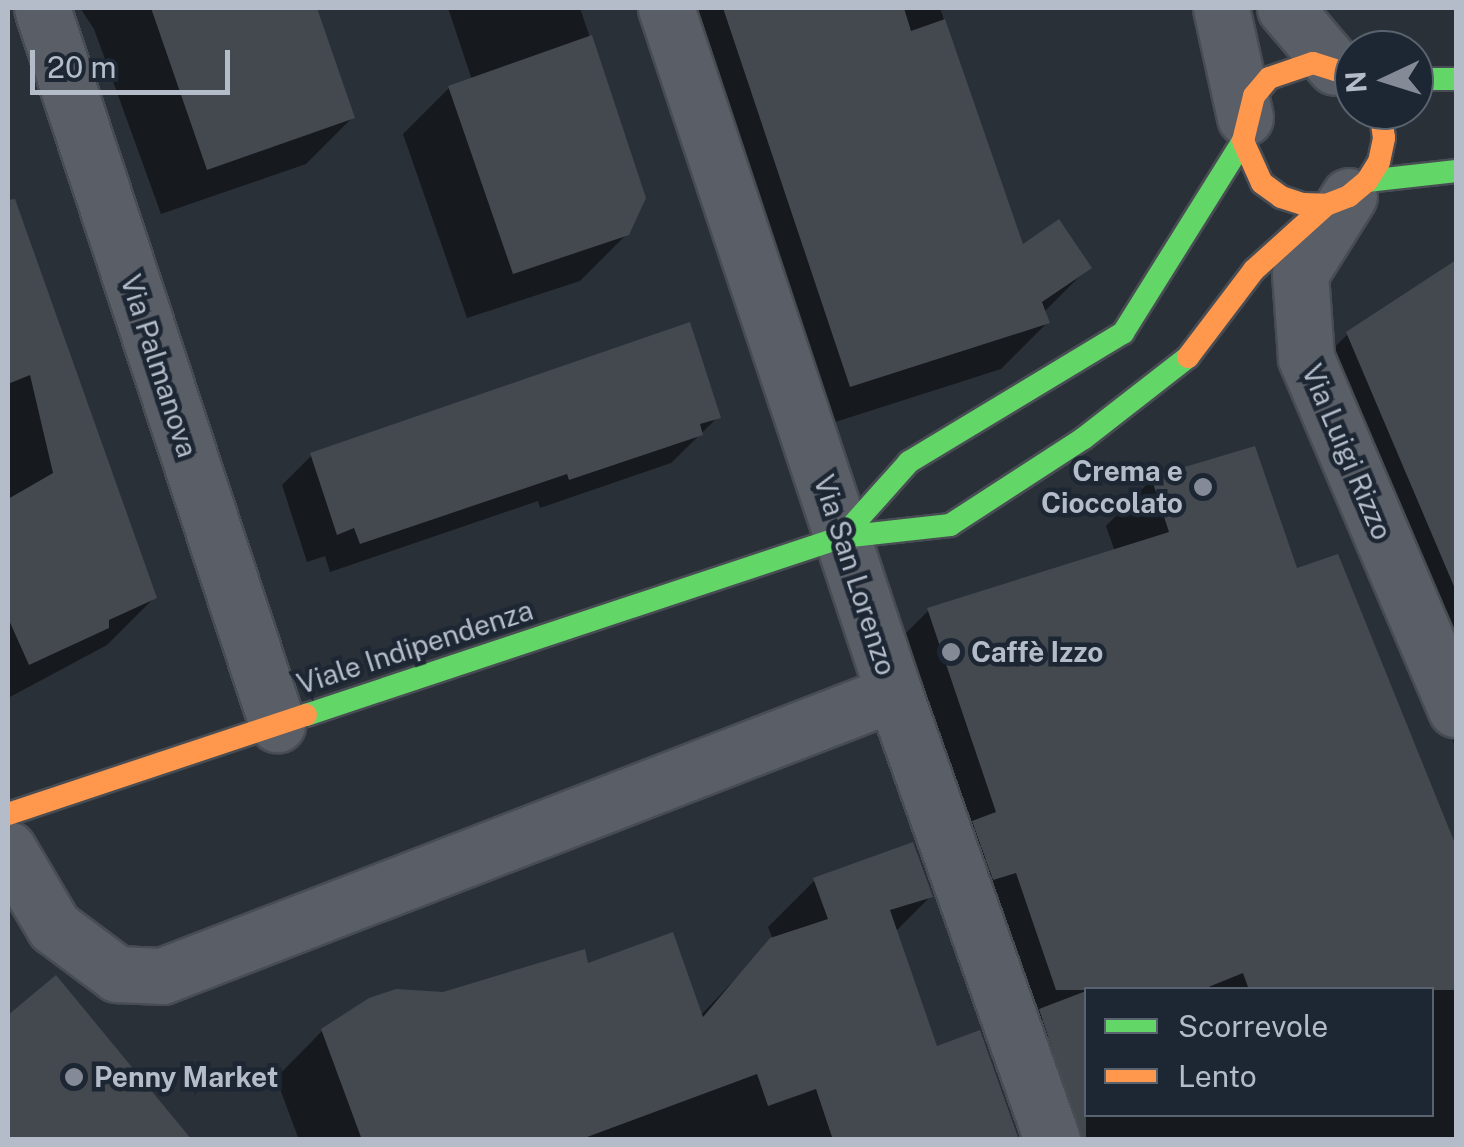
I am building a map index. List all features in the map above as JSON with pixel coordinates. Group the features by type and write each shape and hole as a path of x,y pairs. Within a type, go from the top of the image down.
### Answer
{"main road":[{"name":"Viale Indipendenza","path":"842,537 909,462 1123,333 1244,129 1254,96 1269,78 1290,68 1313,64 1334,69"},
{"path":"1244,129 1250,163 1262,183 1281,198 1302,204 1456,171"},
{"path":"1347,194 1379,162 1383,130"},
{"name":"Viale Indipendenza","path":"8,814 842,537 950,525 1084,438 1192,352 1254,270 1347,194"}],"street":[{"name":"Via Palmanova","path":"42,8 277,724"},
{"name":"Via San Lorenzo","path":"666,8 894,693 1052,1140"},
{"path":"1222,8 1244,129"},
{"path":"1286,8 1334,60"},
{"name":"Via Luigi Rizzo","path":"1347,194 1300,274 1306,358 1456,710"},
{"path":"8,848 54,927 118,974 162,976 894,693"}],"building":[{"path":"151,8 317,8 355,118 207,170"},
{"path":"723,8 904,8 911,31 945,19 1023,244 1059,219 1092,268 1042,302 1050,323 850,387"},
{"path":"592,35 646,198 629,235 513,274 448,86"},
{"path":"15,199 157,598 109,620 109,628 29,665 8,618 8,499 53,473 30,375 8,384 8,200"},
{"path":"1456,260 1456,591 1346,332"},
{"path":"690,322 721,418 700,424 703,435 569,480 567,474 360,544 354,528 337,535 310,453"},
{"path":"1255,446 1297,568 1338,554 1456,846 1456,990 1248,987 1243,973 1208,987 1056,990 1016,873 993,880 972,821 996,812 927,608 1169,532 1151,477"},
{"path":"913,842 933,897 890,910 937,1046 980,1030 1019,1140 833,1140 816,1089 768,1106 757,1074 579,1140 362,1140 321,1029 369,998 396,989 443,992 585,949 588,963 673,932 703,1017 770,938 828,919 813,878"},
{"name":"Penny Market","path":"56,975 192,1140 8,1140 8,1015"},
{"path":"1084,992 1086,1140 1082,1140 1039,1009"}],"traffic: fast":[{"path":"1434,79 1456,79"},
{"path":"842,537 909,462 1123,333 1243,141"},
{"path":"1367,181 1456,171"},
{"path":"306,715 842,537 950,525 1084,438 1188,357"}],"traffic: slow":[{"path":"1334,70 1313,63 1269,78 1254,96 1243,141 1262,183 1281,197 1303,204 1326,205 1349,196 1367,181 1379,162 1383,130"},
{"path":"1188,357 1254,270 1326,205"},
{"path":"8,814 306,715"}],"place":[{"name":"Crema e Cioccolato","path":"1203,487"},
{"name":"Caffè Izzo","path":"951,652"},
{"name":"Penny Market","path":"74,1077"}]}
